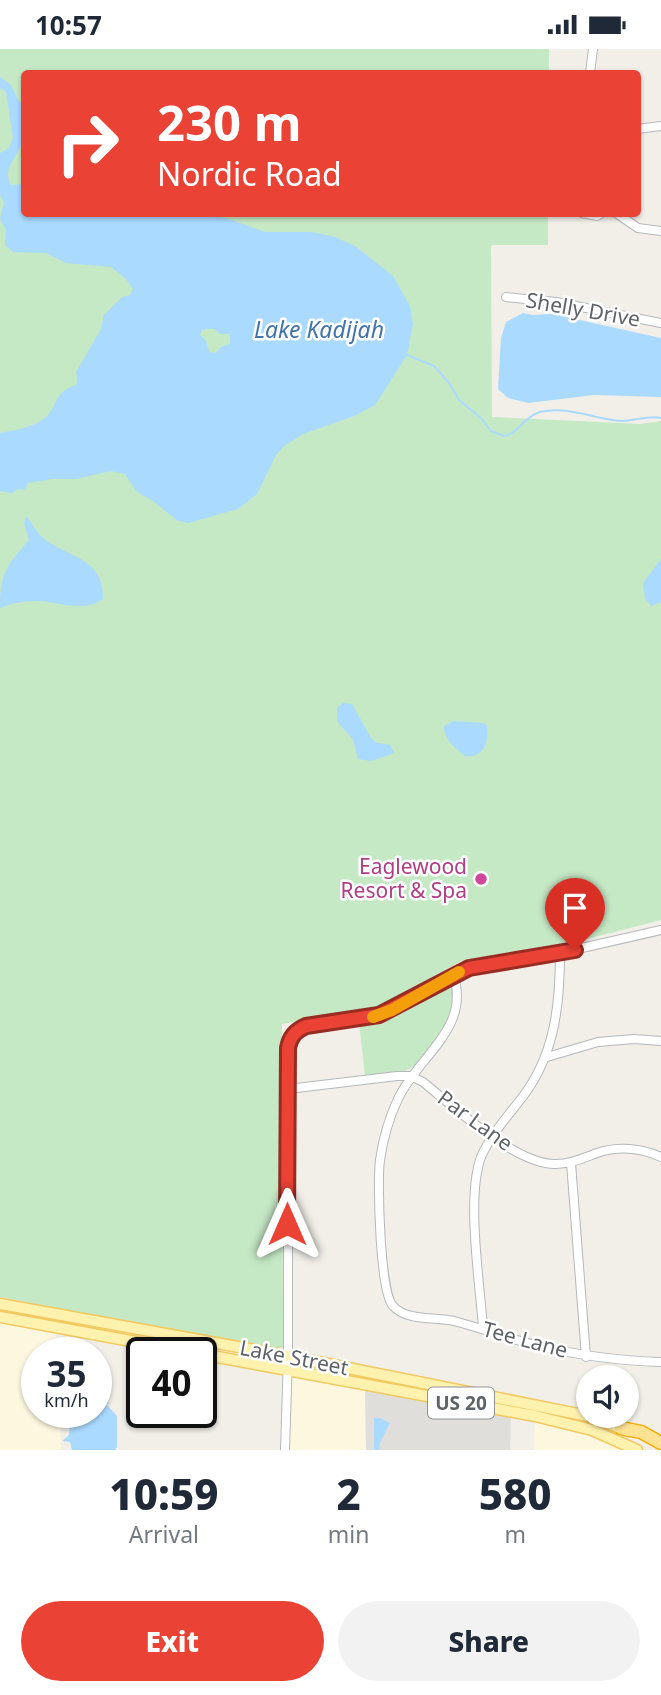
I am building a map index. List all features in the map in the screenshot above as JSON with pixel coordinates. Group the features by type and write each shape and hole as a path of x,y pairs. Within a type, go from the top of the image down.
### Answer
{"highway":[{"path":"625,1428 641,1432 661,1443"}],"main road":[{"name":"Lake Street","path":"0,1304 288,1356 576,1414"},
{"path":"0,1317 126,1340"},
{"name":"Lake Street","path":"217,1357 554,1420 592,1430 637,1450"},
{"name":"Lake Street","path":"623,1428 661,1449"}],"street":[{"path":"590,70 593,49"},
{"path":"641,128 661,126"},
{"path":"621,217 638,227 661,231"},
{"name":"Shelly Drive","path":"506,297 556,302 661,323"},
{"path":"285,1450 288,1356 288,1048 295,1032 306,1026 379,1015 453,974 478,966 560,953 661,930"},
{"path":"483,1328 474,1197 478,1170 492,1136 524,1095 547,1057 559,1005 560,953"},
{"path":"288,1089 411,1076 443,1038 453,1018 458,990 453,974"},
{"path":"547,1057 598,1042 634,1039 661,1041"},
{"name":"Par Lane","path":"411,1076 423,1082 492,1136 537,1162 571,1164 612,1149 637,1150 661,1157"},
{"name":"Tee Lane","path":"411,1076 390,1117 379,1168 378,1197 386,1290 392,1306 408,1315 439,1318 483,1328 534,1345 586,1357 661,1362"},
{"path":"571,1164 586,1357"}],"shaded area":[{"path":"0,1320 56,1330 56,1337 21,1337 21,1428 60,1428 61,1450 0,1450"},
{"path":"289,1374 365,1387 366,1450 289,1450"},
{"path":"365,1387 511,1414 510,1450 366,1450"},
{"path":"535,1419 585,1430 630,1450 534,1450"}],"green space":[{"path":"0,49 549,49 549,70 21,70 21,217 548,217 548,245 491,245 492,417 640,424 661,421 661,920 591,938 461,961 380,1007 282,1024 283,1347 271,1353 217,1342 217,1337 194,1337 0,1297"},
{"path":"444,983 454,985 453,1004 449,1017 429,1049 414,1066 403,1072 365,1076 359,1022 389,1015"}],"water":[{"name":"Lake Kadijah","path":"0,77 11,85 21,103 21,144 10,167 8,179 11,185 21,184 21,217 226,218 265,232 312,232 335,237 355,246 393,276 410,306 413,324 407,355 375,405 354,416 303,434 284,446 276,455 257,494 238,509 188,523 178,521 137,492 125,474 111,471 76,479 28,483 24,490 18,489 12,493 0,491 0,433 26,427 43,419 61,393 76,385 76,372 101,329 104,315 122,297 130,295 133,289 126,279 111,267 66,263 46,253 13,252 5,245 6,230 0,219 4,202 0,195 0,153 9,148 13,138 6,92 0,88","holes":["214,329 220,334 230,334 230,344 221,347 216,353 209,352 206,341 200,335 202,330"]},
{"path":"523,313 552,314 661,338 661,397 594,395 528,403 508,398 498,389 501,338 506,322"},
{"path":"26,516 43,538 91,567 102,585 103,599 86,606 33,601 0,608 1,586 6,570 29,540 24,523"},
{"path":"661,559 661,602 651,606 645,598 643,583"},
{"path":"343,703 352,704 371,738 377,743 390,745 394,752 392,754 371,761 358,759 353,740 337,721 337,708"},
{"path":"454,721 484,723 487,726 486,743 481,752 465,756 451,743 444,726"},
{"path":"112,1411 117,1416 115,1450 72,1450 70,1442 62,1441 69,1435 70,1428 112,1428"},
{"path":"374,1418 390,1423 379,1450 374,1450"}],"waterway":[{"path":"407,355 434,366 459,400 481,418 491,431 504,436 514,432 535,414 551,410 622,421 661,418"}],"slow traffic":[{"path":"373,1017 392,1010 459,972"}],"place":[{"name":"Eaglewood Resort & Spa","path":"481,879"}],"route":[{"path":"287,1224 288,1048 295,1032 306,1026 379,1015 443,979 469,968 575,950"}]}
